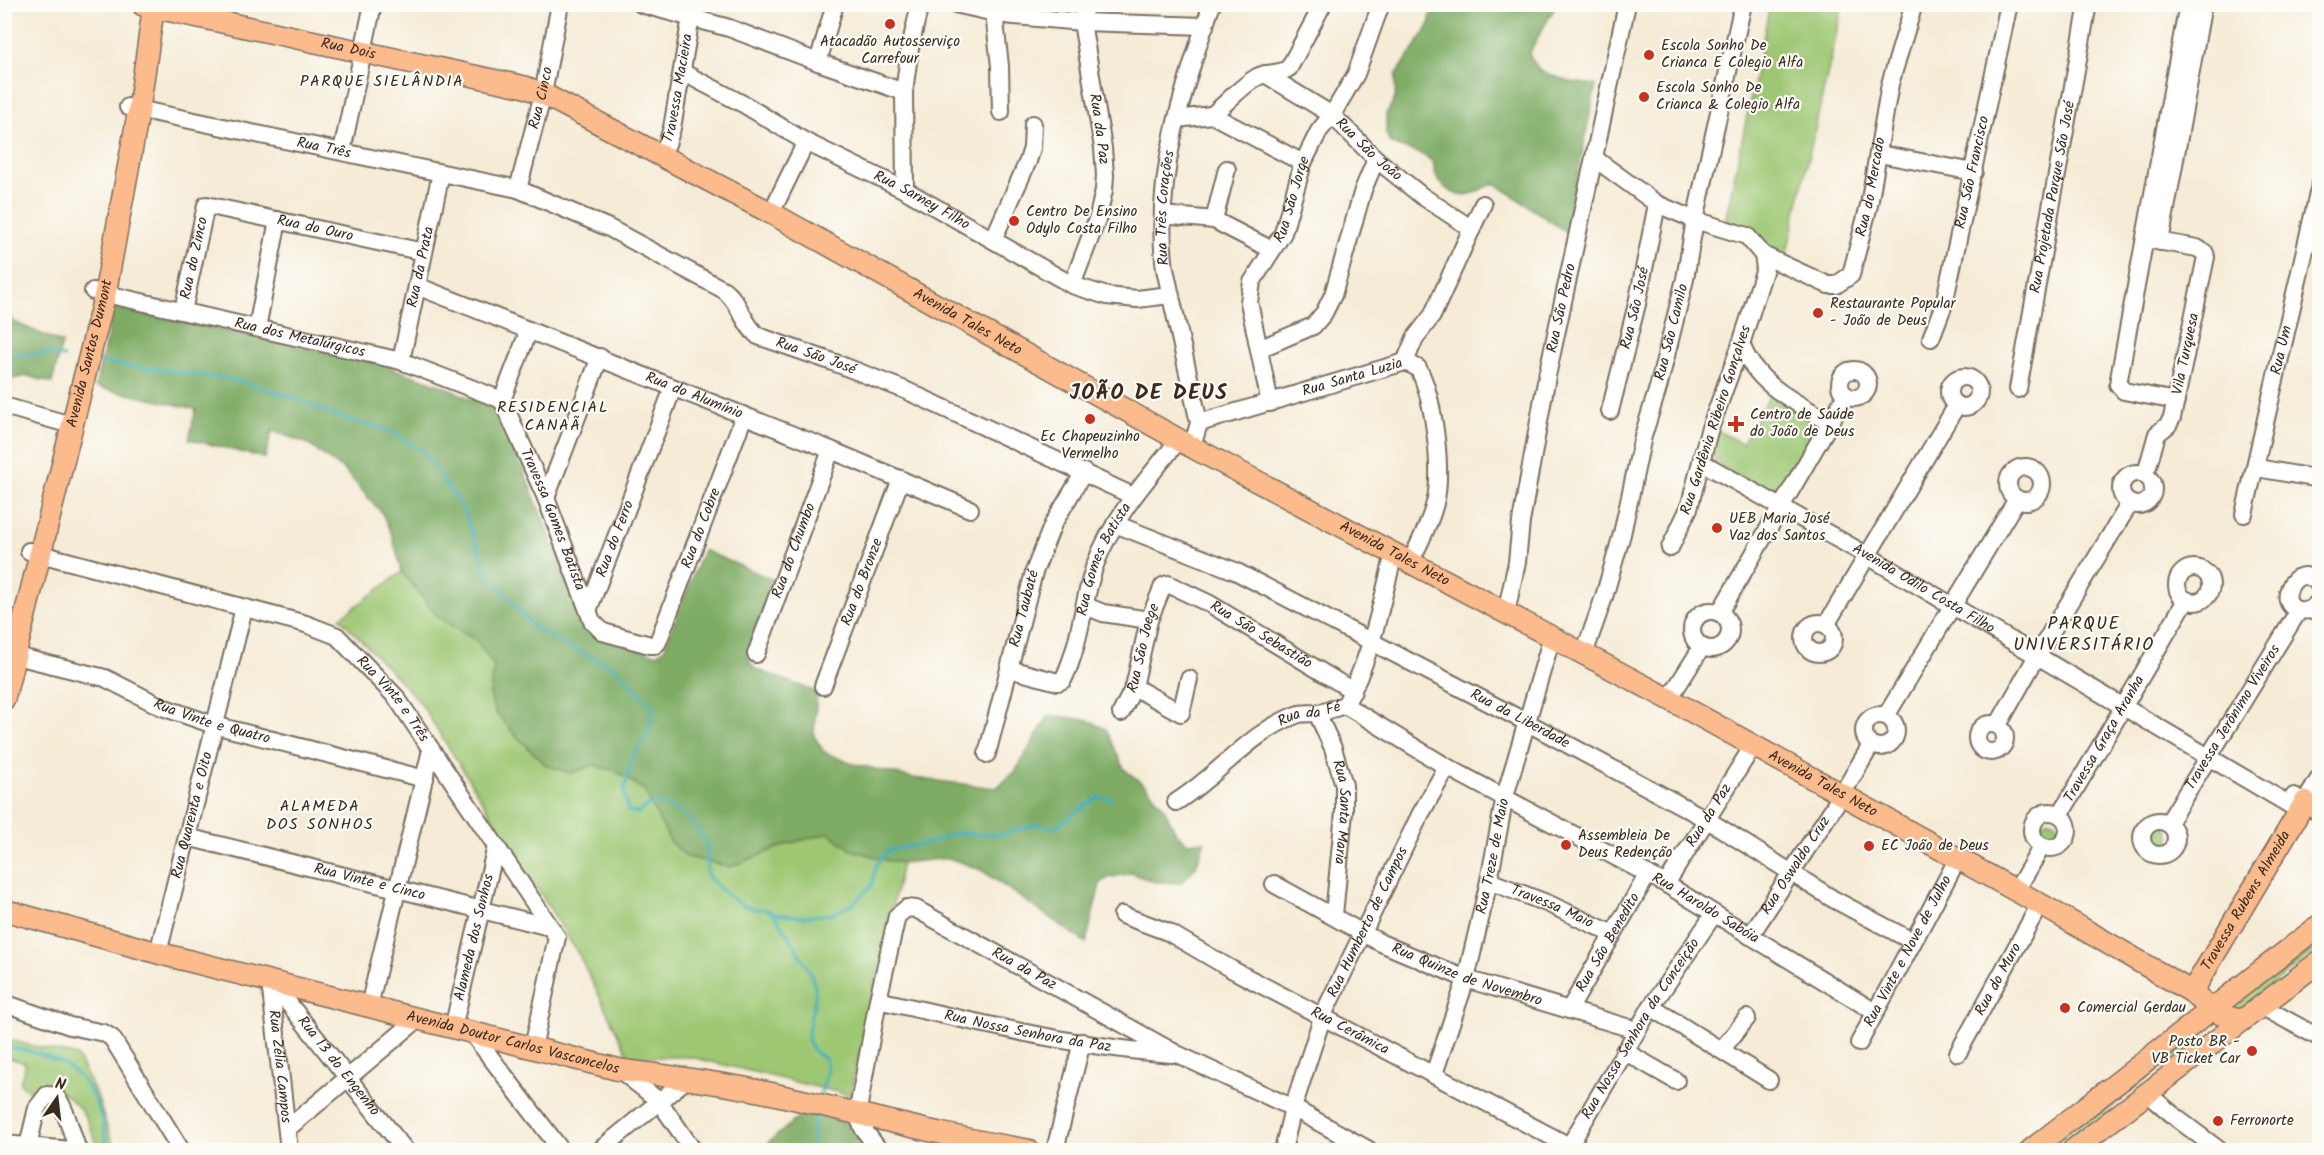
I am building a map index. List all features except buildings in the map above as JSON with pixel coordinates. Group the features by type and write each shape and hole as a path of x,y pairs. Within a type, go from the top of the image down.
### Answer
{"main road":[{"name":"Rua Dois","path":"149,6 525,87 543,94"},
{"name":"Avenida Santos Dumont","path":"4,699 8,653 99,292 134,108 149,6"},
{"name":"Avenida Tales Neto","path":"543,94 771,213 1186,443 1669,699 2040,904 2192,992 2211,1010 2228,1018 2243,1020"},
{"name":"Travessa Rubens Almeida","path":"2192,992 2308,808"},
{"name":"Avenida Doutor Carlos Vasconcelos","path":"4,910 158,953 620,1070 688,1078 765,1092 969,1146 1028,1150"},
{"path":"2031,1150 2319,925"},
{"path":"2076,1150 2147,1092 2319,961"}],"street":[{"path":"342,151 373,4"},
{"name":"Rua Cinco","path":"518,189 543,94 560,4"},
{"path":"818,62 835,4"},
{"path":"905,190 904,92 910,48 920,4"},
{"path":"955,4 994,13 1082,22 1205,26"},
{"name":"Rua da Paz","path":"1072,285 1098,217 1105,175 1103,148 1082,22 1085,4"},
{"name":"Rua Três Corações","path":"1186,443 1199,423 1170,295 1162,248 1162,215 1177,119 1212,4"},
{"path":"1212,115 1245,85 1265,74 1283,72 1289,68 1323,4"},
{"name":"Rua São Jorge","path":"1270,404 1249,302 1249,292 1252,282 1283,232 1303,163 1319,131 1332,115 1356,74 1381,4"},
{"name":"Rua São Pedro","path":"1506,613 1517,562 1521,522 1547,376 1627,4"},
{"name":"Rua São Camilo","path":"1584,654 1604,597 1622,534 1643,435 1658,388 1685,279 1695,220 1743,4"},
{"name":"Rua do Mercado","path":"1763,255 1819,283 1836,285 1851,275 1879,154 1890,84 1914,4"},
{"name":"Rua São Francisco","path":"1931,338 1944,304 2008,4"},
{"name":"Rua Projetada Parque São José","path":"2018,389 2088,4"},
{"name":"Vila Turquesa","path":"2153,240 2197,248 2206,255 2176,401 2124,392 2118,384 2153,240 2176,111 2188,4"},
{"name":"Vila Turquesa","path":"2176,111 2203,4"},
{"path":"652,6 729,28 904,92"},
{"path":"994,13 1000,66 1001,112"},
{"name":"Travessa Macieira","path":"660,155 667,144 672,128 691,17"},
{"name":"Rua Sarney Filho","path":"682,72 745,105 806,142 905,190 1072,285 1107,296 1137,299 1170,295"},
{"name":"Rua São João","path":"1265,74 1332,115 1376,159 1422,196 1472,229"},
{"name":"Rua Três","path":"134,108 518,189"},
{"path":"1177,119 1212,115 1303,163"},
{"path":"993,240 1028,161 1032,148 1033,124"},
{"path":"771,213 806,142"},
{"path":"1879,154 1974,172"},
{"path":"1594,158 1657,204 1695,220 1747,236 1763,255"},
{"path":"1258,350 1313,326 1324,313 1333,295 1363,190 1376,159"},
{"path":"1214,220 1227,169"},
{"name":"Rua da Prata","path":"400,361 441,173"},
{"name":"Rua Um","path":"2244,514 2257,468 2319,186"},
{"name":"Rua São José","path":"518,189 609,228 724,290 737,303 758,336 905,390 1133,496"},
{"name":"Rua Santa Luzia","path":"1199,423 1270,404 1405,362 1415,338 1432,316 1483,204"},
{"name":"Rua São José","path":"1610,411 1657,204"},
{"name":"Rua do Ouro","path":"206,205 424,252"},
{"name":"Rua do Zinco","path":"183,311 206,205"},
{"path":"1162,215 1214,220 1272,250"},
{"path":"257,328 278,220"},
{"name":"Rua Gardênia Ribeiro Gonçalves","path":"1670,548 1689,508 1709,431 1741,344 1765,268 1763,255"},
{"name":"Rua do Alumínio","path":"417,286 831,450 970,509"},
{"name":"Rua dos Metalúrgicos","path":"99,292 400,361 502,400"},
{"path":"502,400 529,330"},
{"path":"1741,344 1746,359 1756,373"},
{"path":"546,498 600,357"},
{"name":"Rua da Fé","path":"1176,801 1199,788 1256,737 1298,714 1317,713 1349,698 1402,558 1431,518 1437,485 1435,437 1428,397 1418,368 1405,362"},
{"path":"1733,366 1738,365 1756,373 1781,392 1831,423"},
{"name":"Rua do Ferro","path":"589,608 673,388"},
{"path":"1720,612 1846,395"},
{"name":"Travessa Gomes Batista","path":"502,400 546,498 589,608"},
{"path":"2148,466 2156,437 2171,422 2176,401"},
{"path":"4,405 66,423"},
{"path":"1826,625 1957,405"},
{"name":"Rua do Cobre","path":"589,608 592,621 603,632 650,645 658,642 744,416"},
{"name":"Rua Gomes Batista","path":"1009,669 1049,680 1062,681 1086,606 1095,565 1115,524 1133,496 1186,443"},
{"name":"Rua do Chumbo","path":"756,654 831,450"},
{"name":"Avenida Odilo Costa Filho","path":"1701,462 1785,502 2308,808"},
{"path":"2257,468 2319,479"},
{"name":"Rua Taubaté","path":"987,754 1040,555 1053,524 1084,472"},
{"name":"Rua do Bronze","path":"823,686 901,479"},
{"path":"1954,601 2017,499"},
{"path":"1998,725 2039,651 2130,503"},
{"name":"Rua da Liberdade","path":"1115,524 1235,571 1528,723 1706,819 1790,874 1912,941"},
{"name":"Rua Vinte e Três","path":"34,552 306,624 337,636 396,697 557,937 533,1048"},
{"path":"2319,586 2307,577 2301,577 2291,583 2287,593 2290,603 2299,610 2310,610 2319,601"},
{"name":"Rua São Joege","path":"1121,714 1134,687 1149,620 1163,586 1168,584"},
{"name":"Rua São Sebastião","path":"1168,584 1210,604 1349,698"},
{"name":"Travessa Graça Aranha","path":"2060,815 2186,600"},
{"name":"Rua Oswaldo Cruz","path":"1750,936 1841,796 1871,744 1885,746 1895,737 1895,727 1886,716 1954,601"},
{"path":"1086,606 1103,613 1149,620"},
{"name":"Rua Quarenta e Oito","path":"158,953 244,608"},
{"path":"1708,610 1720,612 1729,622 1730,635 1722,646 1709,649 1702,647 1692,632 1694,621 1708,610"},
{"name":"Travessa Jerônimo Viveiros","path":"2168,823 2299,610"},
{"name":"Rua Treze de Maio","path":"1434,1074 1466,979 1490,881 1505,796 1552,637"},
{"path":"1669,699 1702,647"},
{"name":"Rua Vinte e Quatro","path":"8,653 105,678 162,707 214,725 424,779"},
{"path":"1134,687 1181,713 1189,679"},
{"name":"Rua Haroldo Sabóia","path":"1349,698 1447,767 1666,884 1875,1012"},
{"name":"Rua Santa Maria","path":"1317,713 1333,748 1344,785 1344,812 1334,915"},
{"name":"Rua da Paz","path":"1666,884 1753,746"},
{"path":"369,1006 431,750"},
{"name":"Rua Humberto de Campos","path":"1283,1150 1293,1108 1323,1015 1415,824 1447,767"},
{"name":"Travessa Rubens Almeida","path":"2308,808 2319,777"},
{"path":"2043,813 2060,815 2067,824 2067,836 2059,845 2048,848 2042,846 2034,837 2032,826 2043,813"},
{"name":"Rua Vinte e Cinco","path":"187,837 550,927"},
{"name":"Alameda dos Sonhos","path":"463,1030 482,910 496,846"},
{"path":"2016,891 2042,846"},
{"name":"Rua Vinte e Nove de Julho","path":"1858,1043 1957,860"},
{"name":"Rua São Benedito","path":"1569,1010 1648,874"},
{"name":"Travessa Maio","path":"1490,881 1549,904 1613,934"},
{"name":"Rua Quinze de Novembro","path":"1274,884 1334,915 1364,934 1466,979 1636,1030"},
{"name":"Rua do Muro","path":"1958,1053 2040,904"},
{"name":"Rua da Paz","path":"857,1115 878,1000 897,916 907,908 916,909 1177,1054 1293,1108 1369,1150"},
{"name":"Rua Nossa Senhora da Conceição","path":"1574,1148 1636,1030 1714,914"},
{"name":"Rua Cerâmica","path":"1122,915 1168,932 1231,969 1574,1148"},
{"name":"Rua 13 do Engenho","path":"270,980 405,1150"},
{"name":"Rua Zélia Campos","path":"270,980 289,1150"},
{"name":"Rua Nossa Senhora da Paz","path":"878,1000 970,1021 1082,1042 1177,1054"},
{"path":"4,1003 70,1026 104,1033 112,1038 181,1150"},
{"path":"2261,1006 2319,1038"},
{"path":"1651,1007 1769,1080"},
{"path":"1722,1049 1747,1018"},
{"path":"286,1129 418,1019"},
{"path":"463,1030 561,1150"},
{"path":"1055,1150 1082,1042"},
{"path":"1624,1051 1676,1082"},
{"path":"620,1070 659,1101 693,1150"},
{"path":"600,1150 688,1078"},
{"path":"2147,1092 2219,1150"},
{"path":"28,1148 36,1108 49,1095 58,1099 78,1150"},
{"path":"857,1115 864,1130 879,1150"},
{"path":"4,1144 28,1148 71,1150"}],"green space":[{"path":"1432,5 1556,5 1529,55 1540,71 1570,82 1596,85 1566,232 1496,184 1466,195 1452,192 1441,183 1433,162 1429,158 1390,143 1386,133 1386,114 1395,99 1396,75 1429,26"},
{"path":"1770,5 1843,5 1786,257 1761,245 1725,222"},
{"path":"114,308 377,363 443,386 491,408 504,422 586,626 604,640 656,654 664,649 703,550 774,580 748,652 749,660 755,669 817,692 814,736 824,752 850,763 913,778 996,788 1015,772 1049,715 1087,720 1106,729 1124,769 1146,786 1163,806 1176,833 1188,843 1205,841 1196,866 1181,883 1155,882 1131,873 1108,878 1100,884 1086,943 981,870 949,858 902,863 885,860 852,850 829,833 787,844 730,867 687,857 671,843 644,790 616,771 593,765 571,773 546,765 495,712 490,694 494,666 477,641 438,617 402,572 392,535 382,513 345,471 306,443 272,431 265,458 189,439 196,409 95,387"},
{"path":"5,312 14,322 62,343 52,383 28,376 5,380"},
{"path":"1770,389 1820,426 1780,497 1718,463 1712,456 1710,448 1717,430 1742,444 1768,398"},
{"path":"402,572 438,617 477,641 494,666 490,694 571,773 593,765 616,771 644,790 671,843 730,867 787,844 829,833 852,850 902,863 850,1095 691,1057 629,1057 579,955 420,702 340,618"},
{"path":"2049,820 2057,823 2060,831 2057,839 2049,842 2041,839 2038,831 2041,823"},
{"path":"2157,825 2166,826 2170,835 2170,843 2159,851 2152,851 2148,846 2148,833"},
{"path":"2319,939 2319,948 2237,1013 2227,1011"},
{"path":"2198,1031 2204,1034 2056,1150 2046,1150"},
{"path":"4,1039 77,1056 97,1096 115,1150 99,1150 82,1112 62,1093 36,1097 20,1083 26,1063 5,1057"},
{"path":"805,1112 849,1124 869,1150 759,1150"}],"waterway":[{"path":"4,355 49,354 64,357"},
{"path":"98,362 231,379 295,398 336,416 390,431 425,453 464,511 487,572 533,627 573,649 613,666 654,708 647,736 632,758 628,773 624,791 628,811 638,813 648,806 657,804 683,814 696,827 705,842 707,875 711,880 735,901 772,913 793,942 809,970 815,988 808,1036 815,1052 825,1058 827,1073 820,1096"},
{"path":"774,914 804,917 832,914 853,904 872,885 876,865 889,850 934,842 955,833 1000,835 1038,824 1054,828 1098,797 1112,799"},
{"path":"4,1046 53,1059 78,1075 96,1101 108,1150"},
{"path":"812,1150 816,1115"}],"place":[{"name":"Atacadão Autosserviço Carrefour","path":"890,24"},
{"name":"Escola Sonho De Crianca E Colegio Alfa","path":"1649,55"},
{"name":"Escola Sonho De Crianca & Colegio Alfa","path":"1644,97"},
{"name":"Centro De Ensino Odylo Costa Filho","path":"1014,221"},
{"name":"Restaurante Popular - João de Deus","path":"1818,313"},
{"name":"Ec Chapeuzinho Vermelho","path":"1090,419"},
{"name":"Centro de Saúde do João de Deus","path":"1736,424"},
{"name":"UEB Maria José Vaz dos Santos","path":"1717,528"},
{"name":"Assembleia De Deus Redenção","path":"1566,845"},
{"name":"EC João de Deus","path":"1869,846"},
{"name":"Comercial Gerdau","path":"2065,1008"},
{"name":"Posto BR - VB Ticket Car","path":"2252,1051"},
{"name":"Ferronorte","path":"2218,1121"}],"district":[{"name":"PARQUE SIELÂNDIA","path":"382,81"},
{"name":"JOÃO DE DEUS","path":"1149,393"},
{"name":"RESIDENCIAL CANAÃ","path":"553,416"},
{"name":"PARQUE UNIVERSITÁRIO","path":"2084,634"},
{"name":"ALAMEDA DOS SONHOS","path":"320,815"}]}
